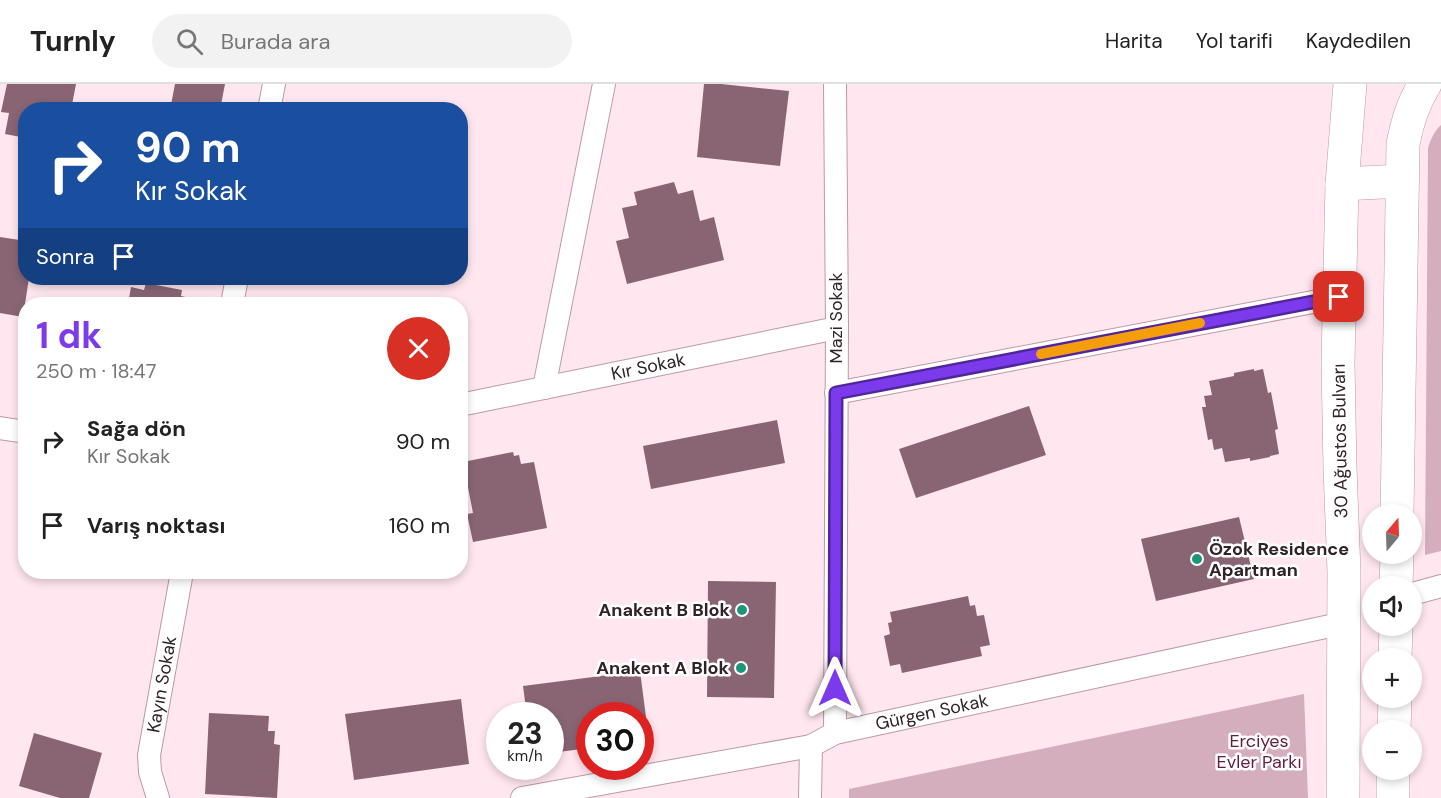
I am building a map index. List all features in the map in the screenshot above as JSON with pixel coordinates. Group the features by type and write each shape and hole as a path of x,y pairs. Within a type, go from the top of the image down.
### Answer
{"main road":[{"name":"30 Ağustos Bulvarı","path":"1343,798 1344,572 1340,468 1339,297 1342,184 1350,84"},
{"path":"1397,504 1403,144 1411,110 1425,84"},
{"path":"1342,184 1402,181"},
{"path":"1393,798 1394,780"}],"street":[{"path":"271,102 274,84"},
{"path":"544,388 604,84"},
{"name":"Mazi Sokak","path":"835,84 837,328 835,733"},
{"path":"836,393 1339,297"},
{"name":"Kır Sokak","path":"468,403 837,328"},
{"path":"0,428 18,431"},
{"name":"Kayın Sokak","path":"158,798 150,772 149,755 181,579"},
{"path":"1422,591 1441,586"},
{"name":"Gürgen Sokak","path":"522,798 811,746 835,733 1344,623"},
{"path":"810,798 811,746"}],"green space":[{"path":"1441,125 1441,551 1425,555 1428,148 1433,135"},
{"name":"Erciyes Evler Parkı","path":"1304,694 1308,798 849,798 849,789"}],"building":[{"path":"7,84 76,84 73,102 18,102 18,136 5,134 9,113 1,112"},
{"path":"175,84 225,84 222,102 172,102"},
{"path":"704,84 789,91 780,166 697,157"},
{"path":"674,182 678,194 693,190 700,221 714,217 724,260 627,284 616,241 629,238 622,208 637,205 634,192"},
{"path":"0,237 18,240 18,285 28,285 26,297 18,297 18,316 0,313"},
{"path":"145,285 156,285 182,290 181,296 186,297 129,297 131,287 144,290"},
{"path":"1254,369 1254,371 1263,369 1268,393 1271,392 1278,429 1275,430 1279,454 1250,461 1250,458 1225,462 1222,448 1214,450 1212,439 1208,440 1202,407 1206,407 1204,396 1212,395 1209,381"},
{"path":"1029,406 1046,455 916,498 899,449"},
{"path":"777,420 785,463 651,489 643,446"},
{"path":"513,452 514,456 519,455 521,464 534,462 547,528 473,542 468,519 468,514 473,513 468,488 468,461"},
{"name":"Özok Residence Apartman","path":"1239,517 1254,579 1156,601 1141,539"},
{"path":"708,581 776,582 774,698 707,697"},
{"path":"968,596 970,606 975,605 977,616 984,615 990,645 980,647 982,656 902,673 900,664 890,666 884,636 890,634 888,623 892,622 890,612"},
{"path":"640,671 644,702 576,702 576,750 564,751 564,702 525,702 523,686"},
{"path":"461,699 469,764 354,780 345,714"},
{"path":"209,713 269,716 268,731 275,731 274,744 280,745 277,798 205,794"},
{"path":"34,733 102,753 89,798 60,798 19,786"}],"slow traffic":[{"path":"1041,354 1200,323"}],"place":[{"name":"Özok Residence Apartman","path":"1197,559"},
{"name":"Anakent B Blok","path":"742,610"},
{"name":"Anakent A Blok","path":"741,668"}],"route":[{"path":"835,688 836,393 1339,297"}]}
